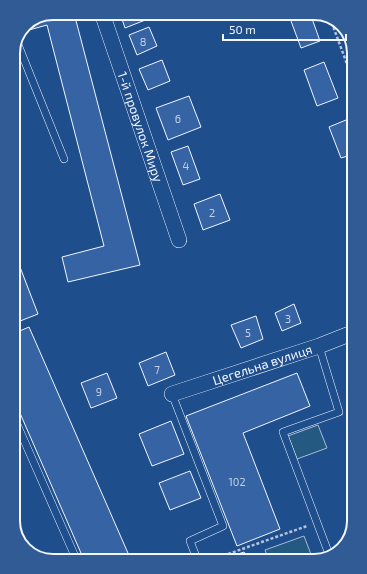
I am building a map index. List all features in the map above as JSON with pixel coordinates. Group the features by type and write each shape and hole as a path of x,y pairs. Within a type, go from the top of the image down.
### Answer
{"street":[{"name":"1-й провулок Миру","path":"104,20 179,240"},
{"name":"Цегельна вулиця","path":"172,394 319,346 347,335"}],"lane":[{"path":"20,50 64,159"},
{"path":"319,346 339,412 283,432 328,551"},
{"path":"172,394 223,526 190,541 195,554"},
{"path":"20,431 74,554"}],"path":[{"path":"333,27 347,64"},
{"path":"225,554 317,522"}],"shaded area":[{"path":"318,425 327,448 297,459 288,436"},
{"path":"304,536 311,554 266,554 265,550"}],"building":[{"path":"76,20 140,265 68,282 62,257 104,246 47,25 30,30 36,24 46,21"},
{"path":"122,20 145,20 125,28"},
{"path":"291,20 312,20 320,41 301,48"},
{"path":"149,27 157,46 137,55 129,35"},
{"path":"162,60 170,81 148,90 139,69"},
{"path":"324,62 338,98 317,106 304,70"},
{"path":"189,96 201,127 168,140 156,108"},
{"path":"346,120 347,156 341,158 329,127"},
{"path":"188,146 200,179 183,185 171,152"},
{"path":"220,194 230,220 203,230 194,204"},
{"path":"20,267 38,314 20,321"},
{"path":"294,304 301,323 282,331 275,313"},
{"path":"256,316 263,339 241,348 231,325"},
{"path":"29,327 128,554 81,554 20,413 20,331"},
{"path":"166,352 175,375 148,386 139,363"},
{"path":"107,373 117,398 91,408 81,383"},
{"path":"297,373 310,406 243,433 280,529 237,546 186,416"},
{"path":"171,421 184,454 152,466 139,434"},
{"path":"190,471 201,498 170,510 159,483"}]}
